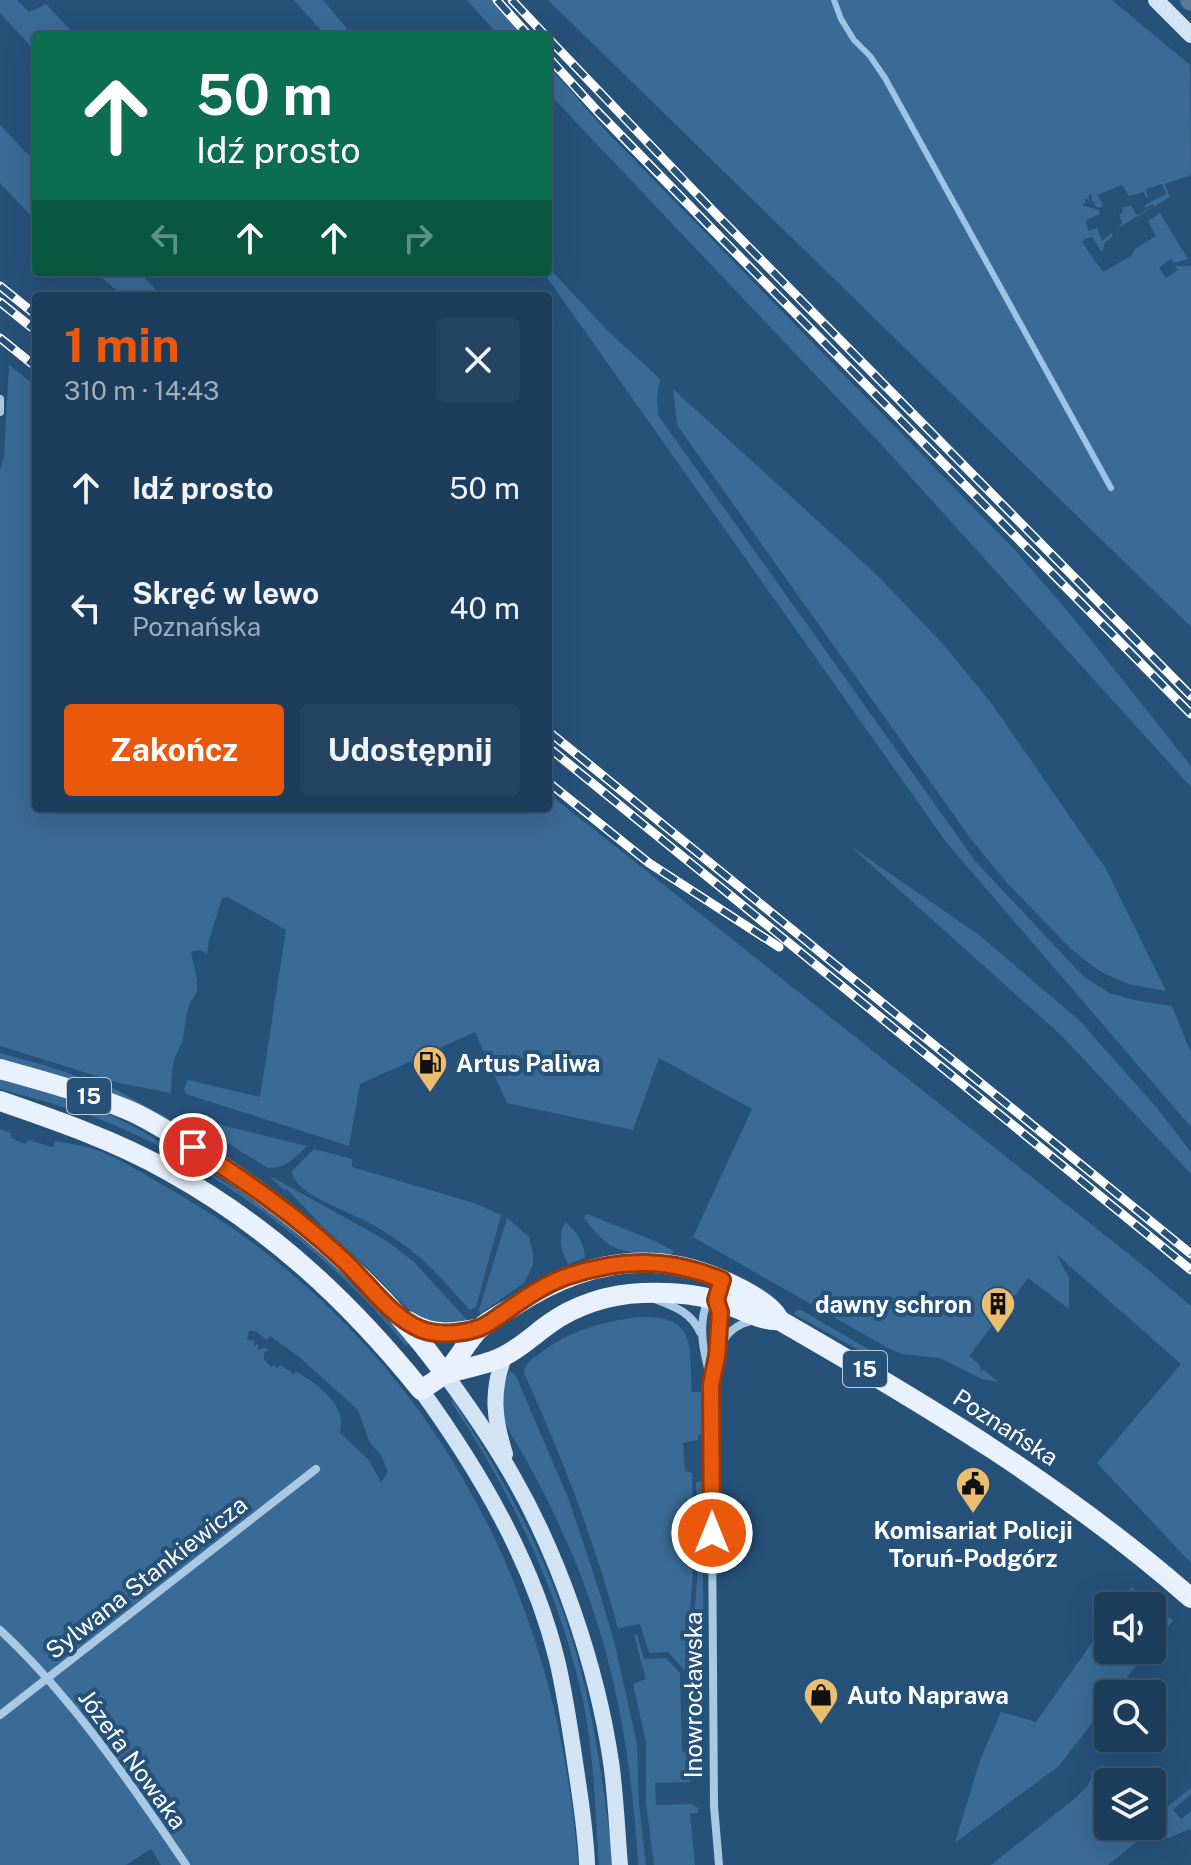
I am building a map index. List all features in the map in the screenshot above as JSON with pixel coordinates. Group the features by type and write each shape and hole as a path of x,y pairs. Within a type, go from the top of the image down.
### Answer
{"main road":[{"path":"1156,0 1191,35"},
{"name":"Poznańska","path":"0,1069 62,1086 130,1111 245,1182 297,1219 341,1257 398,1315 445,1374"},
{"name":"15","path":"0,1101 138,1155 209,1194 312,1272 386,1346 421,1390"},
{"name":"Poznańska","path":"445,1374 481,1328 545,1287 598,1267 629,1262 662,1263 694,1269 770,1306 776,1312 773,1319"},
{"name":"Poznańska","path":"421,1390 445,1374 504,1357 554,1321 582,1306 624,1294 640,1293 675,1293 716,1300 773,1319 892,1384 1046,1484 1148,1560 1191,1598"},
{"name":"Poznańska","path":"398,1315 421,1329 441,1333 481,1328"},
{"path":"504,1357 494,1392 496,1416 504,1451 516,1482 558,1572 596,1691 611,1762 620,1865"},
{"path":"445,1374 479,1421 516,1482"},
{"path":"421,1390 466,1456 505,1525 529,1578 550,1637 569,1726 587,1865"}],"street":[{"path":"0,399 0,412"},
{"path":"712,1381 720,1312 716,1300 722,1280"},
{"path":"640,1293 687,1313 695,1322 703,1341"},
{"path":"712,1381 706,1362 702,1320 705,1308 716,1300"},
{"path":"717,1356 730,1331 746,1322 773,1319"},
{"name":"Inowrocławska","path":"712,1381 714,1806 719,1865"},
{"name":"Sylwana Stankiewicza","path":"0,1715 316,1469"},
{"name":"Józefa Nowaka","path":"0,1630 48,1678 96,1739 186,1865"}],"shaded area":[{"path":"0,0 17,0 29,12 46,4 72,32 32,32 32,48 0,13"},
{"path":"294,0 323,0 350,32 322,32"},
{"path":"467,0 492,0 520,32 495,32"},
{"path":"548,0 1112,0 1190,65 1191,175 1165,184 1170,197 1116,229 1122,223 1119,215 1123,212 1122,207 1131,206 1137,215 1154,206 1145,208 1145,205 1166,194 1162,184 1146,189 1148,198 1144,192 1129,196 1122,185 1097,195 1103,204 1101,208 1096,207 1094,203 1099,202 1092,202 1089,194 1089,200 1085,198 1086,204 1082,205 1099,210 1100,214 1086,220 1088,231 1097,228 1102,241 1111,233 1113,237 1105,242 1102,252 1092,237 1082,242 1103,272 1131,256 1135,249 1156,236 1148,221 1160,213 1188,259 1174,263 1171,259 1159,268 1166,278 1178,270 1175,266 1191,266 1191,627"},
{"path":"552,70 607,132 1015,550 1191,766 1191,787 879,442 552,97"},
{"path":"0,125 32,159 32,217 0,183"},
{"path":"552,271 608,331 660,379 658,415 976,862 1083,976 1109,993 1172,1006 1191,1053 1191,1127 946,842 546,276 552,276"},
{"path":"100,276 143,276 158,292 118,292"},
{"path":"9,365 32,383 32,812 552,812 552,796 1191,1306 1191,1563 1097,1463 1181,1364 1056,1254 1069,1278 1069,1309 1028,1278 970,1355 980,1365 981,1372 984,1370 998,1382 982,1379 940,1358 902,1354 888,1348 693,1237 752,1109 659,1058 633,1130 507,1103 475,1032 360,1084 349,1146 186,1094 184,1088 188,1080 260,1097 286,930 228,897 222,898 207,954 200,950 191,953 197,992 190,1002 183,1040 175,1057 171,1093 119,1083 0,1046 0,470 4,457"},
{"path":"673,389 876,574 943,644 992,704 1106,869 1166,991 1128,984 1101,972 1072,950 1007,883 971,839 677,425"},
{"path":"850,846 979,935 1080,1021 1157,1108 1191,1152 1191,1174 1062,1036"},
{"path":"0,1053 115,1089 209,1141 190,1138 0,1060"},
{"path":"0,1077 57,1092 103,1111 142,1131 241,1192 337,1268 409,1343 406,1346 379,1314 314,1252 242,1196 166,1150 112,1124 0,1089"},
{"path":"193,1118 307,1146 285,1164 268,1168 193,1122"},
{"path":"0,1129 25,1144 28,1140 53,1147 55,1141 99,1151 197,1205 238,1232 312,1292 377,1359 433,1431 480,1509 518,1592 547,1679 567,1770 578,1865 161,1865 151,1849 126,1865 0,1865","holes":["249,1331 255,1331 267,1340 270,1336 298,1356 358,1410 370,1443 381,1455 388,1472 381,1482 368,1459 340,1433 339,1413 329,1396 296,1371 293,1375 280,1365 277,1369 275,1365 271,1367 266,1362 268,1358 264,1360 264,1353 269,1350 258,1350 258,1344 254,1346 254,1341 247,1339"]},
{"path":"314,1149 352,1159 352,1167 474,1203 501,1215 476,1307 470,1310 425,1262 396,1239 317,1198 299,1185 292,1171"},
{"path":"272,1177 387,1241 414,1262 468,1321 443,1326 413,1314"},
{"path":"587,1214 675,1252 662,1255 618,1249 598,1235 584,1218"},
{"path":"507,1218 529,1237 533,1265 524,1283 480,1314 479,1310"},
{"path":"565,1222 579,1238 585,1258 568,1264 561,1243"},
{"path":"801,1310 886,1362 882,1363 794,1314"},
{"path":"640,1317 673,1322 682,1329 690,1349 692,1392 701,1392 702,1433 698,1440 683,1443 685,1471 692,1473 694,1560 685,1671 668,1652 649,1653 640,1624 618,1628 576,1499 524,1373 531,1360 574,1333 600,1324"},
{"path":"510,1371 516,1376 569,1500 614,1641 637,1744 639,1805 646,1865 638,1865 625,1739 595,1617 556,1517 504,1418 502,1394"},
{"path":"453,1400 526,1525 567,1624 595,1736 613,1865 599,1865 594,1780 586,1717 561,1620 515,1511"},
{"path":"702,1481 704,1675 690,1676 698,1567 696,1482"},
{"path":"1166,1615 1173,1621 1166,1629"},
{"path":"634,1635 637,1635 644,1659 666,1658 680,1673 682,1751 687,1752 686,1772 690,1772 690,1782 655,1783 656,1805 691,1804 698,1808 698,1813 690,1814 695,1865 654,1865 646,1802 646,1743 633,1684 646,1679"},
{"path":"1094,1640 1094,1664 1137,1664 1125,1680 1094,1680 1094,1720 1059,1766 955,1843 980,1760 1001,1712 1036,1722"},
{"path":"1091,1770 1094,1774 1094,1840 1139,1840 1108,1865 991,1865 1073,1800 1091,1779"},
{"path":"1191,1788 1191,1794 1173,1810 1181,1819 1191,1811 1191,1831 1189,1829 1169,1838 1166,1836 1166,1808"}],"waterway":[{"path":"834,0 854,40 885,78 1111,488"}],"railway":[{"path":"497,0 525,32"},
{"path":"512,0 542,32"},
{"path":"552,42 718,216 1191,696"},
{"path":"552,61 714,231 1191,714"},
{"path":"0,286 32,312"},
{"path":"0,302 32,328"},
{"path":"0,338 32,364"},
{"path":"552,734 1191,1254"},
{"path":"552,750 1191,1270"},
{"path":"552,785 649,863 779,947"}],"place":[{"name":"Artus Paliwa","path":"430,1094"},
{"name":"dawny schron","path":"998,1335"},
{"name":"Komisariat Policji Toruń-Podgórz","path":"973,1515"},
{"name":"Auto Naprawa","path":"821,1726"}],"route":[{"path":"193,1147 297,1219 341,1257 398,1315 421,1329 441,1333 481,1328 533,1293 598,1267 629,1262 662,1263 722,1280 716,1300 720,1312 717,1356 711,1385 712,1533"}]}
